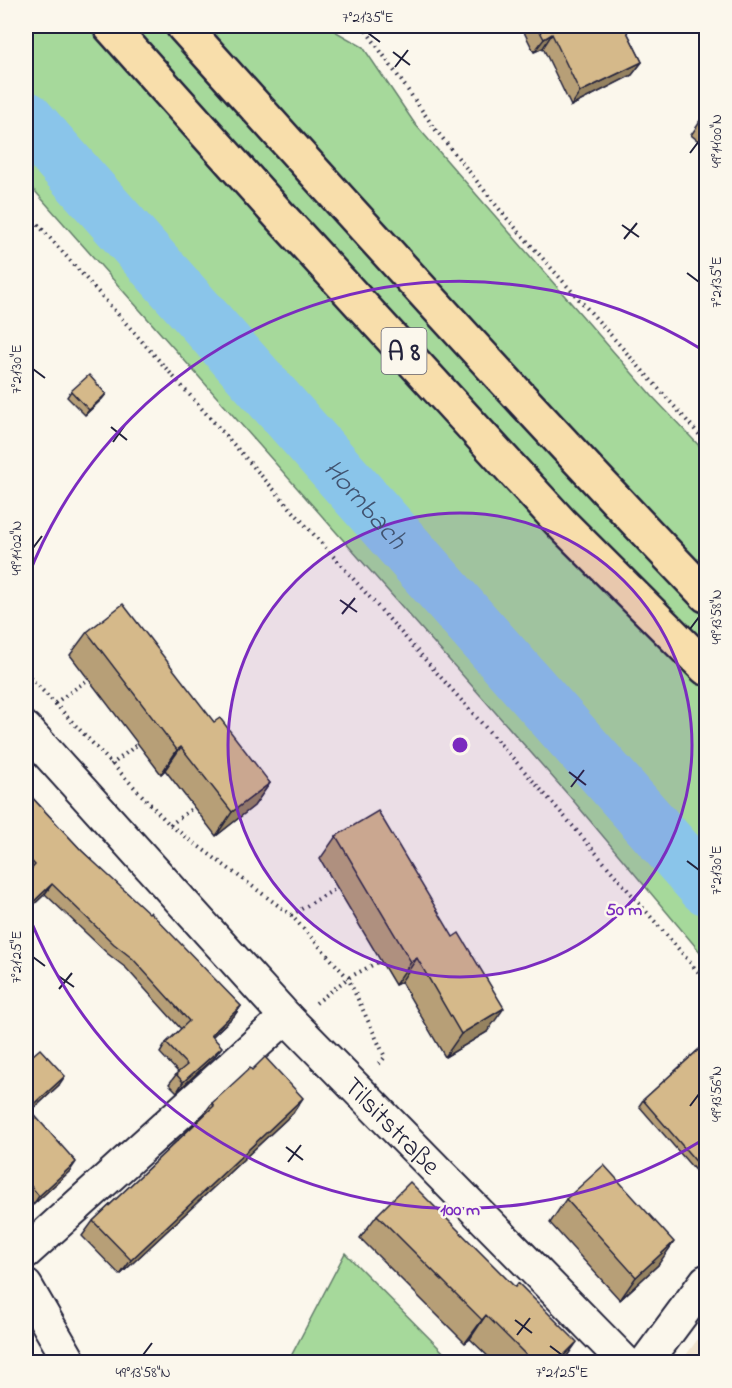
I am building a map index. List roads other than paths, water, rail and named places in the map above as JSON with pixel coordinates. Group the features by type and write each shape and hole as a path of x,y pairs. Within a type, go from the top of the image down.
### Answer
{"highway":[{"name":"A 8","path":"110,26 279,215 561,523 706,668"},
{"name":"A 8","path":"183,26 575,457 706,595"}],"street":[{"name":"Tilsitstraße","path":"26,729 286,1017 625,1362"},
{"path":"26,1252 286,1017"},
{"path":"646,1362 706,1281"},
{"path":"26,1286 70,1362"}],"waterway":[{"name":"Hornbach","path":"26,119 706,887"}]}
